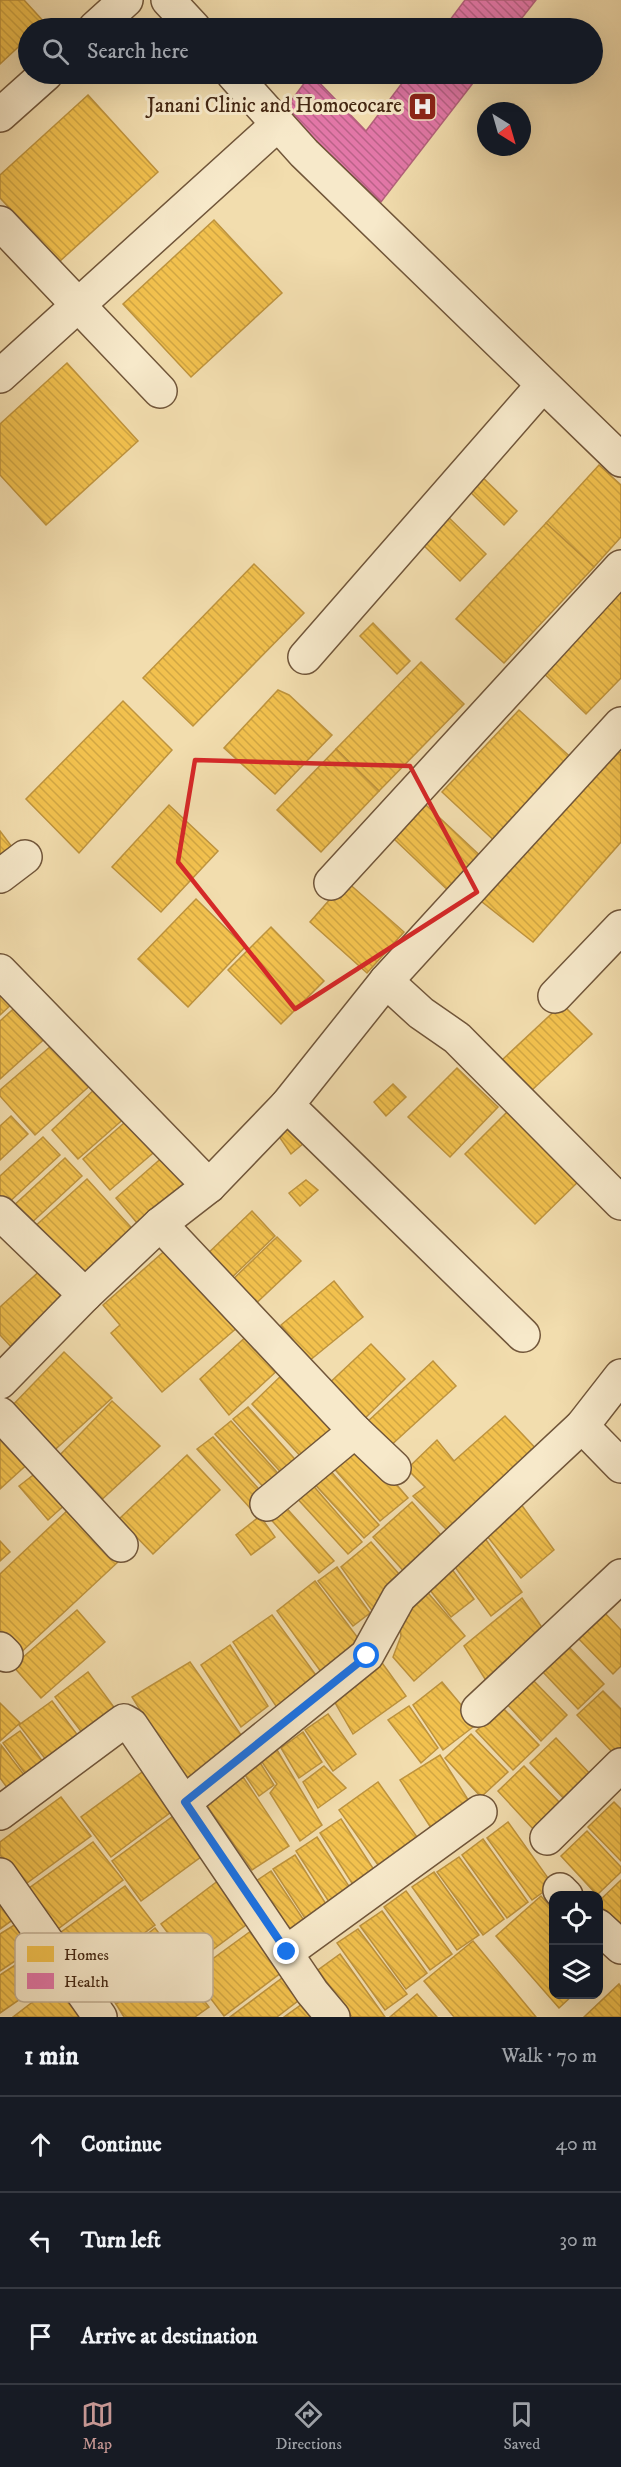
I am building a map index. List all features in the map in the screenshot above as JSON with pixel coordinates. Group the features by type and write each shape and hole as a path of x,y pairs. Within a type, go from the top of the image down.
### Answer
{"street":[{"path":"106,18 126,0"},
{"path":"168,0 185,18"},
{"path":"0,115 35,84"},
{"path":"242,84 312,161 621,460"},
{"path":"0,376 278,124"},
{"path":"0,223 160,391"},
{"path":"305,657 542,386"},
{"path":"331,883 621,567"},
{"path":"0,1382 160,1224 209,1186 287,1105 386,981 618,735"},
{"path":"555,996 621,927"},
{"path":"0,971 209,1186"},
{"path":"386,981 421,1013 457,1038 621,1203"},
{"path":"287,1105 523,1335"},
{"path":"0,1213 86,1295"},
{"path":"160,1224 355,1431 394,1468"},
{"path":"185,1802 367,1656 399,1597 582,1426 621,1376"},
{"path":"0,1414 121,1545"},
{"path":"582,1426 621,1466"},
{"path":"267,1504 355,1431"},
{"path":"478,1710 621,1576"},
{"path":"0,1813 124,1721 131,1725 312,1992 333,2017"},
{"path":"547,1838 621,1765"},
{"path":"287,1952 480,1812"},
{"path":"0,1875 41,1933"},
{"path":"603,1931 621,1947"},
{"path":"89,2002 100,2017"}],"highlighted area":[{"path":"195,760 410,766 477,892 295,1009 178,862"}],"building: Homes":[{"path":"0,0 24,0 40,18 18,18 18,47 0,64"},
{"path":"88,95 158,172 59,262 0,198 0,175"},
{"path":"214,220 282,293 191,377 123,304"},
{"path":"67,363 138,441 46,525 0,475 0,424"},
{"path":"599,465 621,485 621,537 594,567 546,523"},
{"path":"474,469 517,511 504,525 461,483"},
{"path":"440,509 486,554 460,581 413,535"},
{"path":"546,523 594,567 504,663 456,619"},
{"path":"254,564 304,613 193,726 143,678"},
{"path":"621,575 621,678 586,714 535,665"},
{"path":"373,623 410,661 397,674 360,636"},
{"path":"421,662 464,704 379,791 336,749"},
{"path":"278,690 289,695 332,735 275,794 224,748"},
{"path":"123,701 172,750 79,853 26,799"},
{"path":"519,710 577,763 500,846 442,792"},
{"path":"614,747 621,753 621,842 533,942 477,898"},
{"path":"336,749 379,791 321,852 277,810"},
{"path":"169,805 218,851 161,912 112,867"},
{"path":"426,805 488,863 455,897 394,839"},
{"path":"0,831 18,855 0,869"},
{"path":"346,881 404,932 367,973 310,922"},
{"path":"196,899 245,947 188,1007 138,959"},
{"path":"271,927 324,981 281,1024 228,970"},
{"path":"0,987 14,1002 0,1015"},
{"path":"21,1002 50,1034 0,1079 0,1021"},
{"path":"562,1004 592,1034 532,1090 502,1060"},
{"path":"58,1040 94,1082 35,1135 0,1096 0,1090"},
{"path":"457,1068 498,1107 450,1157 408,1117"},
{"path":"100,1084 127,1116 78,1159 52,1130"},
{"path":"393,1084 406,1097 386,1116 374,1102"},
{"path":"514,1105 584,1176 535,1224 465,1154"},
{"path":"11,1116 28,1134 0,1160 0,1126"},
{"path":"132,1116 159,1148 110,1190 83,1159"},
{"path":"295,1121 310,1138 291,1154 278,1135"},
{"path":"43,1137 60,1155 4,1207 0,1202 0,1176"},
{"path":"165,1155 193,1187 143,1230 116,1198"},
{"path":"65,1158 82,1176 27,1227 10,1209"},
{"path":"87,1179 138,1235 83,1286 32,1229"},
{"path":"306,1180 318,1190 300,1206 289,1193"},
{"path":"252,1211 275,1236 225,1284 201,1260"},
{"path":"277,1237 301,1261 250,1309 227,1285"},
{"path":"169,1247 238,1327 162,1392 111,1333 120,1325 103,1305"},
{"path":"43,1268 72,1300 15,1351 0,1335 0,1307"},
{"path":"334,1281 363,1317 309,1361 281,1325"},
{"path":"251,1332 281,1367 229,1415 200,1379"},
{"path":"371,1344 405,1379 358,1425 323,1389"},
{"path":"64,1352 112,1398 48,1456 6,1412"},
{"path":"433,1361 456,1386 388,1448 366,1423"},
{"path":"286,1371 342,1432 305,1461 252,1404"},
{"path":"112,1401 160,1446 97,1504 55,1460"},
{"path":"248,1407 301,1466 286,1478 233,1419"},
{"path":"505,1416 541,1454 451,1534 413,1496 425,1487 407,1469 437,1440 454,1461"},
{"path":"231,1421 284,1480 269,1493 215,1434"},
{"path":"0,1426 32,1460 0,1489"},
{"path":"213,1437 265,1496 250,1508 197,1449"},
{"path":"358,1440 408,1498 380,1521 331,1465"},
{"path":"187,1455 220,1490 153,1554 119,1519"},
{"path":"326,1466 379,1525 364,1538 310,1479"},
{"path":"41,1469 68,1502 48,1520 19,1486"},
{"path":"310,1482 362,1542 348,1554 294,1495"},
{"path":"518,1500 554,1550 521,1578 483,1531"},
{"path":"281,1502 334,1561 319,1573 266,1514"},
{"path":"412,1502 447,1542 408,1576 373,1537"},
{"path":"70,1508 119,1561 16,1657 0,1640 0,1574"},
{"path":"260,1516 275,1537 251,1555 236,1535"},
{"path":"482,1534 522,1592 491,1616 449,1559"},
{"path":"0,1541 10,1552 0,1561"},
{"path":"371,1542 406,1582 373,1612 341,1567"},
{"path":"448,1564 474,1599 451,1617 426,1585"},
{"path":"337,1567 370,1613 353,1626 318,1581"},
{"path":"315,1581 364,1646 324,1676 277,1611"},
{"path":"423,1587 465,1636 414,1681 393,1657 401,1636 398,1610"},
{"path":"522,1598 543,1629 487,1682 464,1646"},
{"path":"77,1610 105,1642 41,1698 13,1666"},
{"path":"602,1610 621,1630 621,1666 613,1674 576,1636"},
{"path":"272,1615 321,1682 280,1712 233,1642"},
{"path":"230,1645 268,1706 241,1727 201,1665"},
{"path":"567,1645 604,1684 578,1709 541,1670"},
{"path":"380,1660 406,1696 353,1734 330,1694"},
{"path":"190,1662 246,1742 187,1786 132,1697"},
{"path":"88,1672 119,1714 86,1738 55,1697"},
{"path":"530,1677 567,1715 541,1741 505,1702"},
{"path":"442,1682 477,1724 443,1750 413,1705"},
{"path":"603,1691 621,1709 621,1747 614,1754 577,1715"},
{"path":"52,1701 82,1741 50,1765 19,1725"},
{"path":"0,1703 20,1723 0,1741"},
{"path":"409,1706 438,1748 421,1763 388,1720"},
{"path":"502,1707 539,1745 513,1770 476,1731"},
{"path":"328,1714 356,1754 333,1771 305,1730"},
{"path":"20,1731 49,1770 32,1783 3,1743"},
{"path":"303,1732 322,1762 299,1778 281,1748"},
{"path":"471,1734 508,1772 481,1797 445,1758"},
{"path":"556,1738 593,1777 567,1802 530,1763"},
{"path":"1,1745 31,1784 14,1797 0,1778"},
{"path":"277,1750 322,1825 300,1841 270,1793 277,1784 260,1759"},
{"path":"440,1755 472,1806 433,1831 400,1780"},
{"path":"259,1761 274,1785 259,1796 243,1772"},
{"path":"324,1766 346,1788 318,1808 303,1782"},
{"path":"524,1766 561,1804 534,1830 498,1791"},
{"path":"149,1767 179,1806 111,1857 81,1817"},
{"path":"243,1777 289,1846 252,1870 205,1803"},
{"path":"378,1782 422,1844 383,1872 339,1810"},
{"path":"61,1797 91,1836 23,1886 0,1855 0,1842"},
{"path":"614,1802 621,1809 621,1861 588,1827"},
{"path":"180,1811 209,1851 141,1901 112,1861"},
{"path":"341,1819 378,1876 357,1891 320,1833"},
{"path":"508,1822 553,1885 532,1900 487,1838"},
{"path":"587,1831 621,1867 621,1872 601,1891 593,1891 561,1856"},
{"path":"317,1837 354,1894 333,1908 296,1851"},
{"path":"483,1839 528,1902 507,1918 462,1855"},
{"path":"93,1842 123,1880 54,1932 25,1891"},
{"path":"295,1855 331,1912 310,1926 273,1869"},
{"path":"459,1857 504,1919 483,1935 437,1872"},
{"path":"271,1871 309,1928 287,1943 250,1885"},
{"path":"434,1872 479,1935 457,1950 412,1887"},
{"path":"223,1877 254,1919 213,1949 213,1933 168,1933 161,1924"},
{"path":"621,1880 621,1934 603,1916 603,1897"},
{"path":"125,1886 155,1925 144,1933 60,1933"},
{"path":"0,1891 18,1916 0,1929"},
{"path":"406,1891 452,1954 430,1970 384,1907"},
{"path":"541,1896 549,1905 549,1997 496,1936"},
{"path":"382,1911 427,1973 406,1989 360,1926"},
{"path":"19,1922 26,1933 15,1933 15,1961 0,1971 0,1934"},
{"path":"155,1928 159,1933 149,1933"},
{"path":"255,1928 286,1969 224,2016 213,2002 213,1959"},
{"path":"358,1929 407,1994 385,2010 337,1943"},
{"path":"473,1941 536,2017 454,2017 424,1981"},
{"path":"340,1954 385,2017 352,2017 318,1970"},
{"path":"15,1965 16,2002 0,2013 0,1975"},
{"path":"290,1972 307,1994 277,2017 230,2017"},
{"path":"619,1984 621,1987 621,2017 584,2017"},
{"path":"417,1994 437,2017 390,2017"},
{"path":"309,1999 323,2017 284,2017"},
{"path":"551,1999 569,1999 559,2008"},
{"path":"33,2002 75,2002 83,2014 79,2017 13,2017"},
{"path":"119,2002 205,2002 209,2007 195,2017 124,2017 116,2004"}],"building: Health":[{"path":"465,0 536,0 522,18 452,18"},
{"path":"304,84 321,84 366,131 401,84 472,84 381,202 283,112"}],"place":[{"name":"Janani Clinic and Homoeocare","path":"423,106"}],"route":[{"path":"287,1952 185,1802 367,1656"}]}
